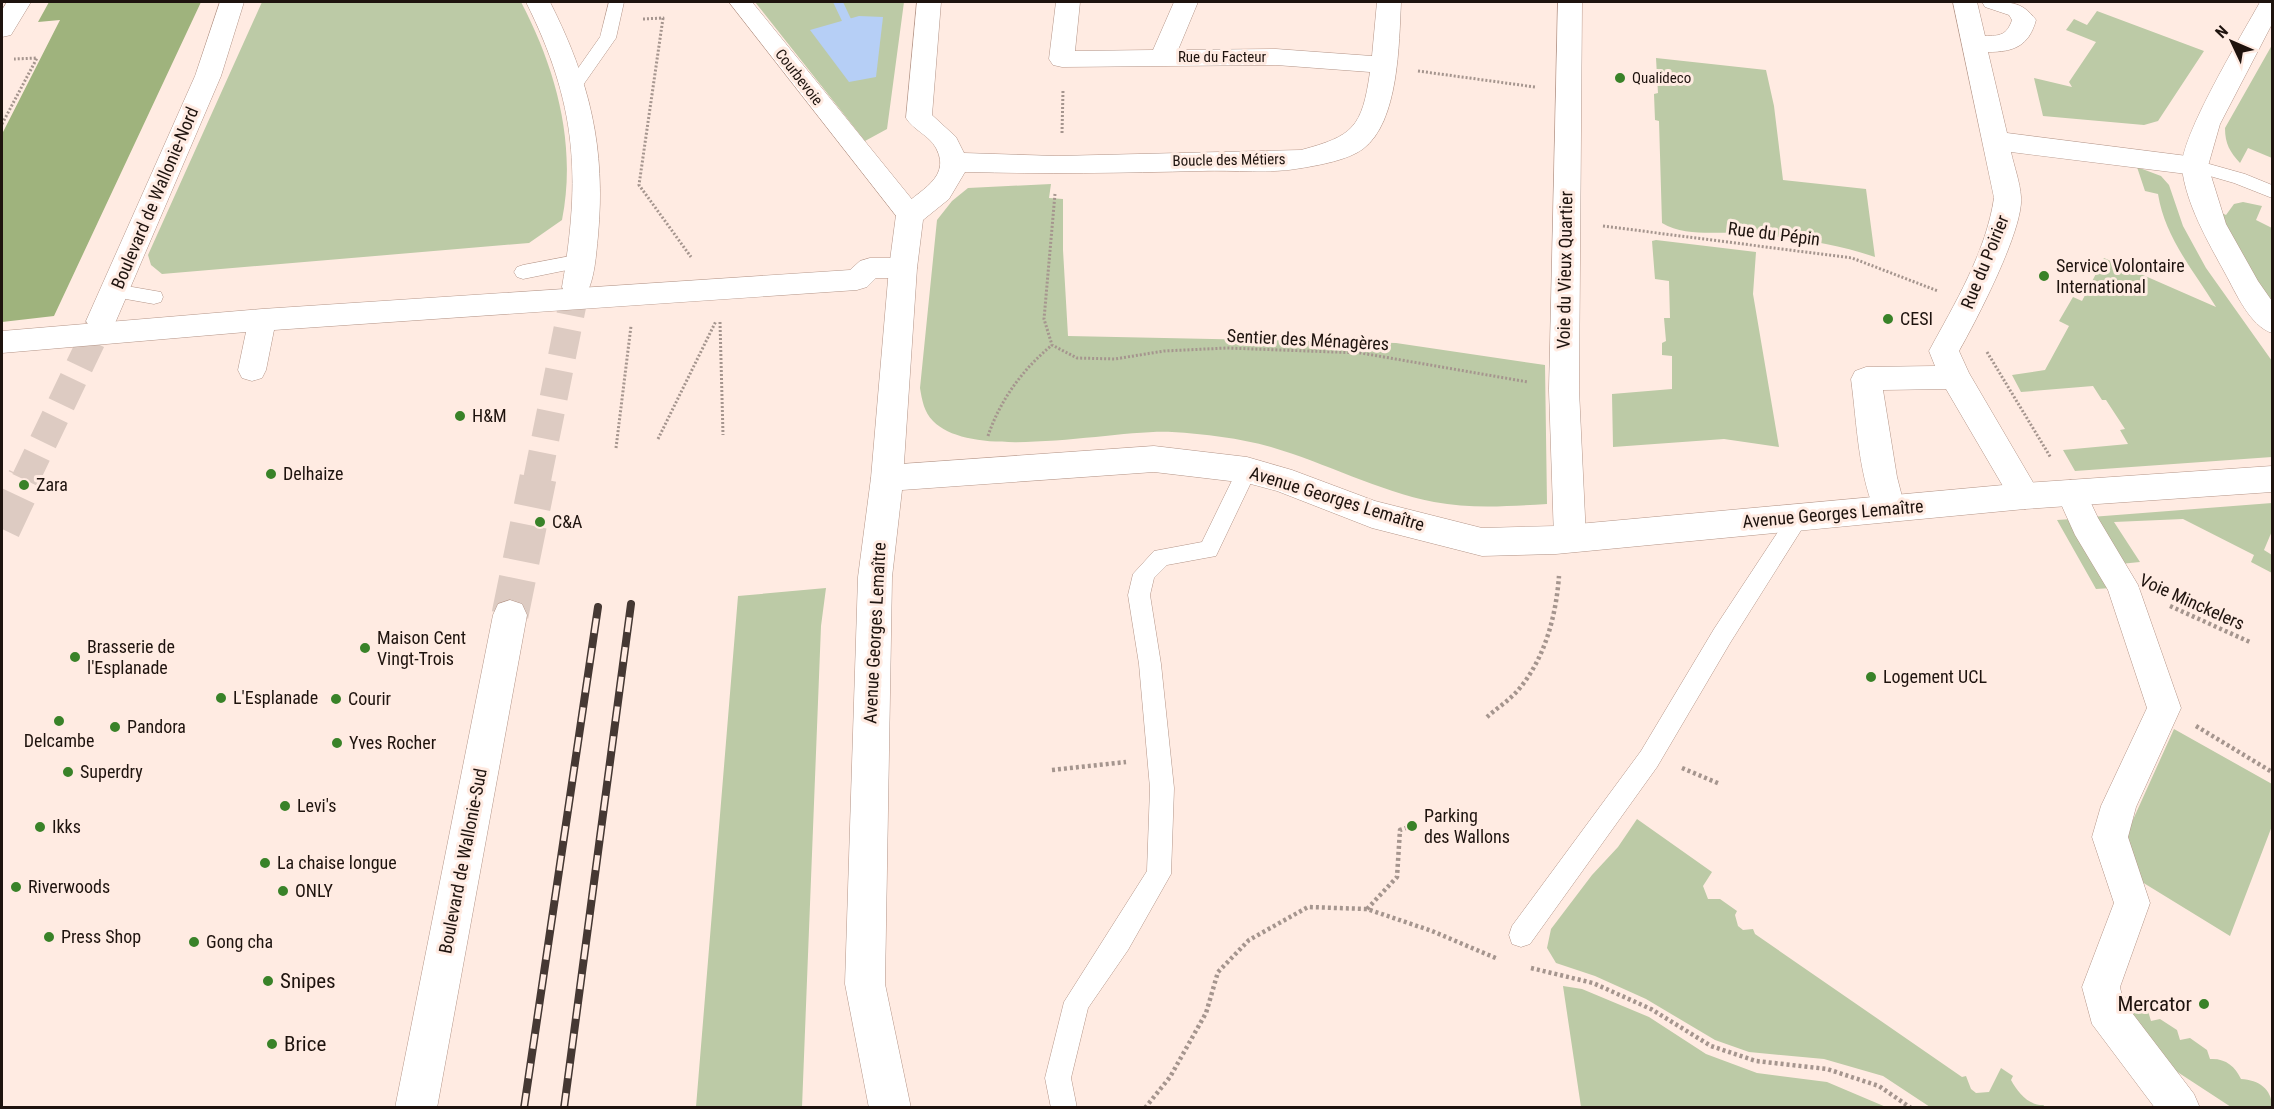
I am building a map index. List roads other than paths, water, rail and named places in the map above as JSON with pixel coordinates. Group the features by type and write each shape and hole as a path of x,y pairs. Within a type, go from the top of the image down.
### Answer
{"street":[{"path":"2,29 19,2"},
{"path":"208,76 232,2"},
{"path":"208,76 255,2"},
{"path":"538,2 559,39 575,84 590,180 576,287"},
{"name":"Courbevoie","path":"740,2 910,214"},
{"path":"887,478 903,268 910,214 924,206 943,189 954,162 947,140 919,118 930,2"},
{"name":"Rue du Facteur","path":"1068,2 1062,59 1276,57 1382,65"},
{"path":"1162,58 1186,2"},
{"name":"Boucle des Métiers","path":"954,162 1057,165 1301,159 1333,150 1355,141 1371,122 1382,65 1389,2"},
{"name":"Voie du Vieux Quartier","path":"1563,539 1570,2"},
{"name":"Rue du Poirier","path":"1965,2 2008,198 2006,218 1962,318 1944,351 1955,377 2025,496"},
{"path":"1976,44 2007,44 2019,33 2024,20 2018,10 1994,2"},
{"path":"2271,6 2207,124 2195,166 2212,224 2248,289 2272,322"},
{"name":"Boulevard de Wallonie-Nord","path":"101,321 208,76"},
{"path":"1997,141 2195,166"},
{"path":"2,342 262,320 857,280 870,268 903,268"},
{"path":"252,370 262,320"},
{"path":"1889,508 1881,477 1866,380 1955,377"},
{"name":"Avenue Georges Lemaître","path":"890,1107 865,984 875,577 887,478 1154,459 1247,470 1281,479 1372,514 1482,542 1563,539 2025,496 2272,479"},
{"path":"2071,493 2086,526 2122,585 2164,708 2119,806 2110,837 2132,903 2101,987 2106,1010 2181,1107"},
{"name":"Boulevard de Wallonie-Sud","path":"416,1107 510,615"}],"lane":[{"path":"575,84 608,38 616,2"},
{"path":"2195,166 2240,178 2272,192"},
{"path":"524,272 581,261"},
{"path":"115,291 154,297"},
{"path":"1064,1107 1058,1078 1077,1002 1119,941 1159,874 1162,788 1150,664 1138,595 1144,574 1161,556 1209,550 1247,470"},
{"path":"1521,935 1649,759 1722,636 1798,518"}],"water":[{"path":"859,16 883,17 876,77 849,82 810,30"}],"waterway":[{"path":"838,2 846,19"}],"tunnel":[{"path":"537,480 576,287"},
{"path":"25,480 101,321"},
{"path":"2,529 26,478"},
{"path":"510,615 538,478"}],"railway":[{"path":"564,1108 631,604"},
{"path":"524,1108 598,607"}],"place":[{"name":"Qualideco","path":"1620,78"},
{"name":"Service Volontaire International","path":"2044,276"},
{"name":"CESI","path":"1888,319"},
{"name":"H&M","path":"460,416"},
{"name":"Delhaize","path":"271,474"},
{"name":"Zara","path":"24,485"},
{"name":"C&A","path":"540,522"},
{"name":"Maison Cent Vingt-Trois","path":"365,648"},
{"name":"Brasserie de l'Esplanade","path":"75,657"},
{"name":"Logement UCL","path":"1871,677"},
{"name":"L'Esplanade","path":"221,698"},
{"name":"Courir","path":"336,699"},
{"name":"Delcambe","path":"59,721"},
{"name":"Pandora","path":"115,727"},
{"name":"Yves Rocher","path":"337,743"},
{"name":"Superdry","path":"68,772"},
{"name":"Levi's","path":"285,806"},
{"name":"Parking des Wallons","path":"1412,826"},
{"name":"Ikks","path":"40,827"},
{"name":"La chaise longue","path":"265,863"},
{"name":"Riverwoods","path":"16,887"},
{"name":"ONLY","path":"283,891"},
{"name":"Press Shop","path":"49,937"},
{"name":"Gong cha","path":"194,942"},
{"name":"Snipes","path":"268,981"},
{"name":"Mercator","path":"2204,1004"},
{"name":"Brice","path":"272,1044"}]}
